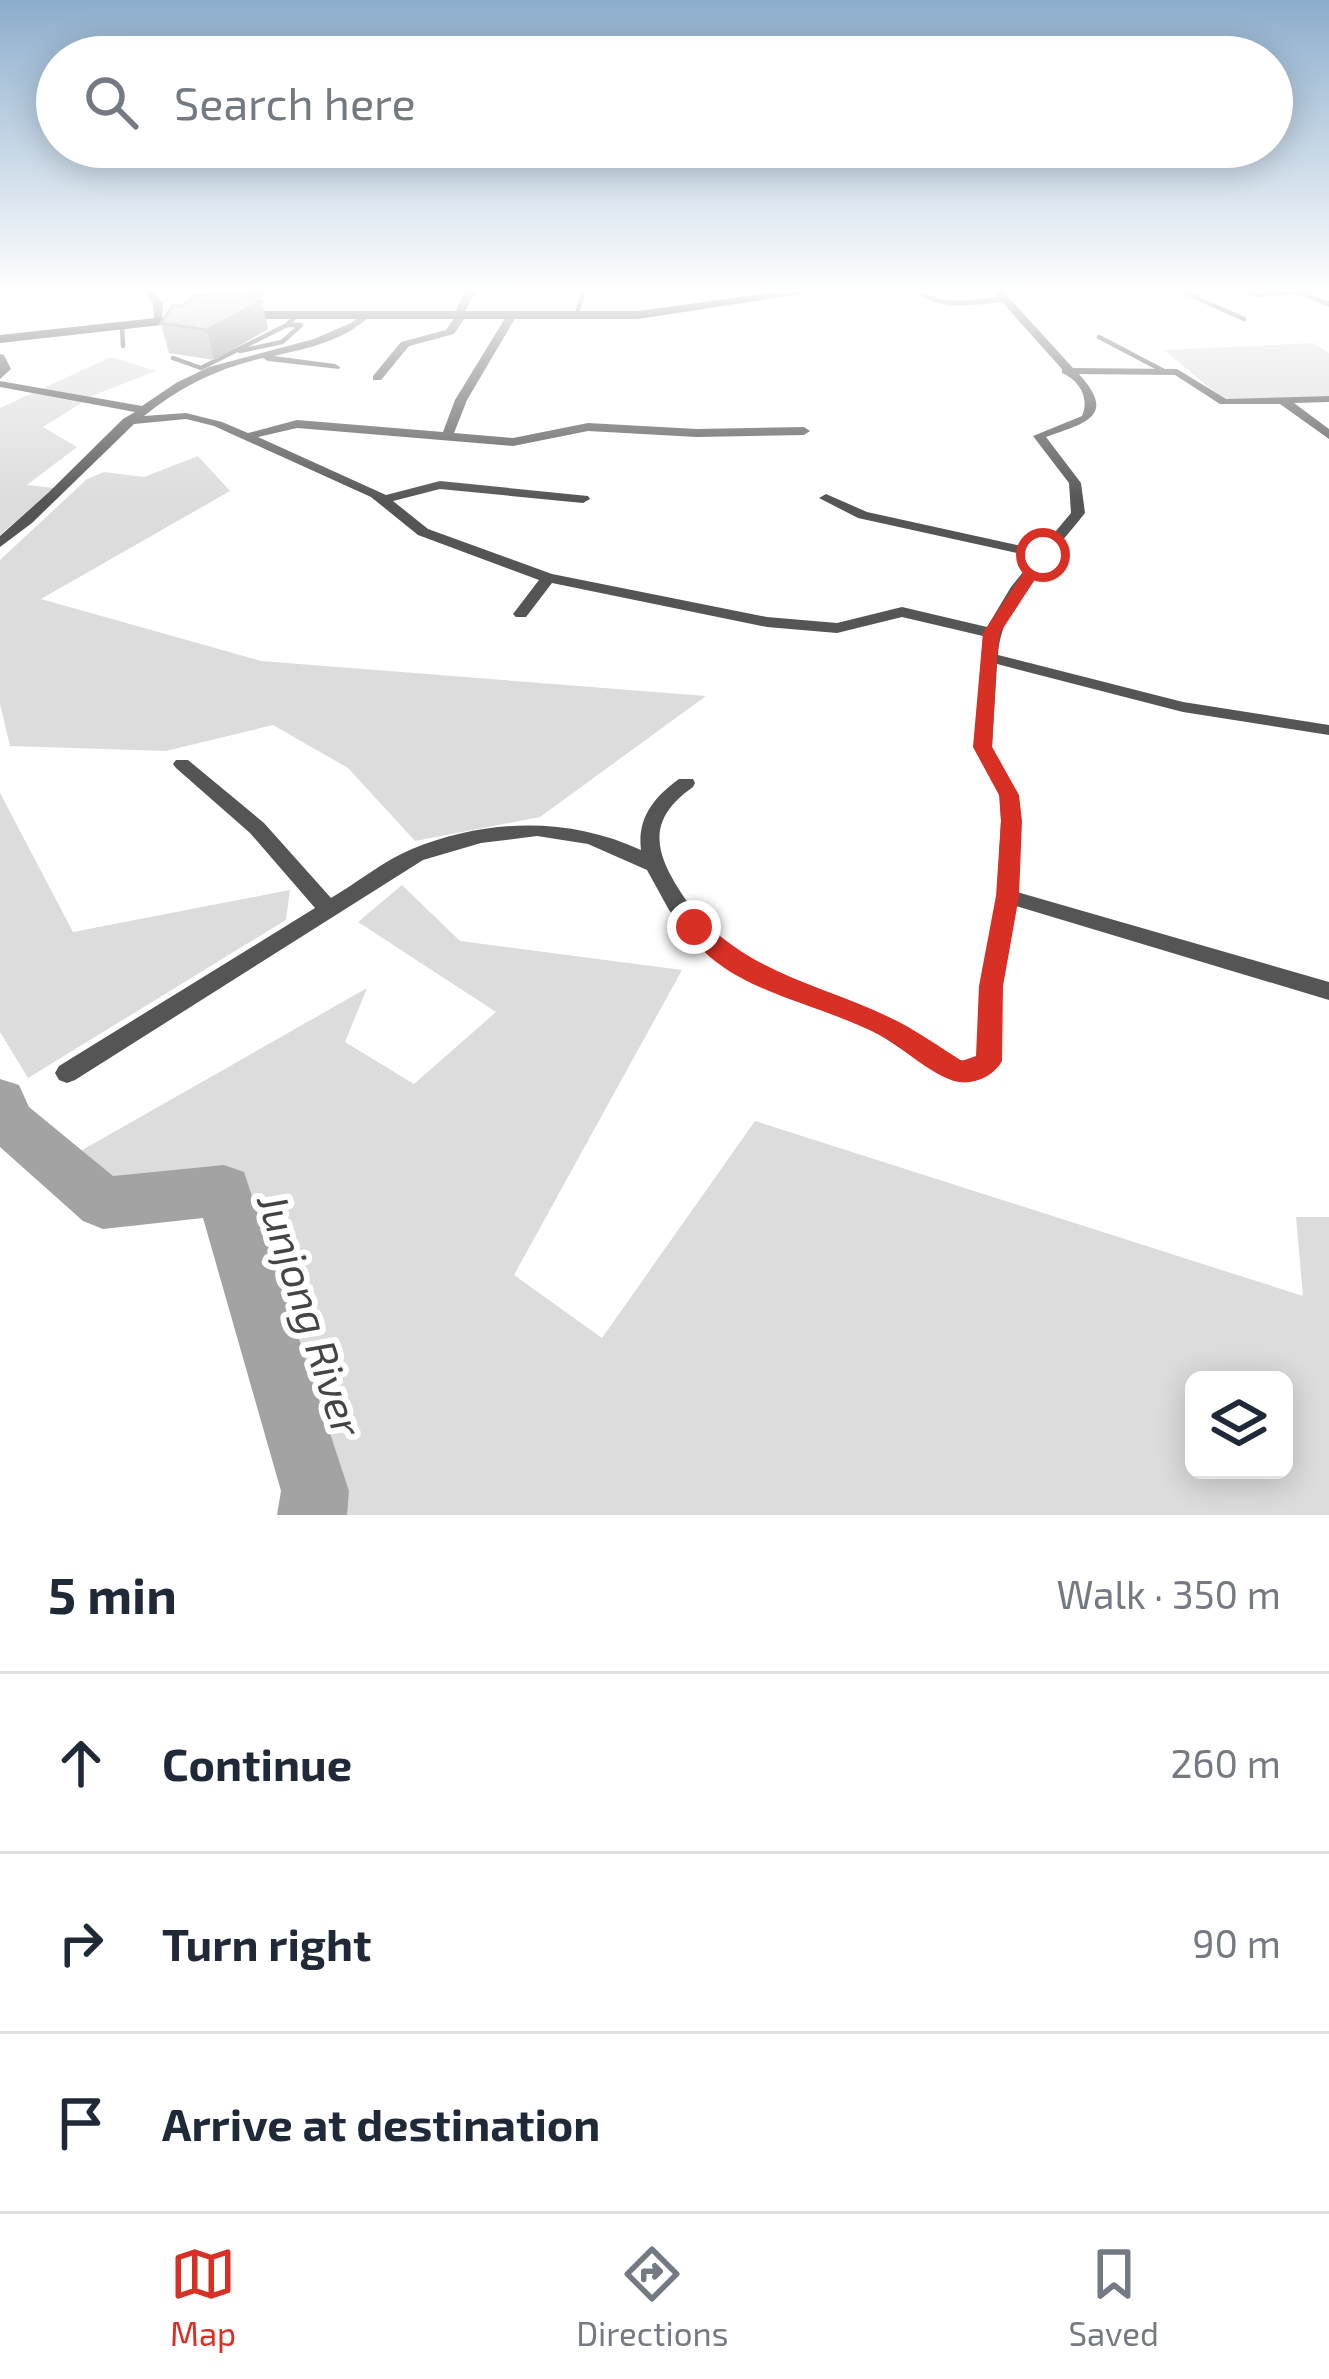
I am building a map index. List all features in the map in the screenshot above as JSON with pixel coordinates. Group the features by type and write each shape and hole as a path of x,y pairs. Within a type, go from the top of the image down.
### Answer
{"street":[{"path":"0,543 46,506 109,434 211,369 243,360"},
{"path":"299,360 335,367"},
{"path":"376,378 392,360"},
{"path":"447,436 461,400 479,379 486,360"},
{"path":"686,783 668,795 647,824 656,866 668,893 728,959 770,982 888,1028 958,1071 974,1071 989,1061 991,986 1007,896 1009,795 983,747 988,657 991,633 1043,555 1078,513 1075,483 1039,436 1091,411 1090,394 1056,360"},
{"path":"1066,371 1166,371 1192,378 1220,401 1329,399"},
{"path":"0,380 143,410"},
{"path":"158,400 383,500 423,532 548,578 767,622 837,628 902,612 991,633"},
{"path":"1284,401 1329,434"},
{"path":"127,422 186,416"},
{"path":"246,436 297,424 513,442 588,427 698,434 804,431"},
{"path":"383,500 440,485 583,499"},
{"path":"826,498 863,515 1043,555"},
{"path":"520,614 548,578"},
{"path":"988,657 1183,707 1329,730"},
{"path":"182,764 256,828 328,909"},
{"path":"68,1073 416,855 488,836 578,831 656,866"},
{"path":"1007,896 1329,991"}],"lane":[{"path":"178,360 201,368 218,360"},
{"path":"1135,360 1166,371"}],"shaded area":[{"path":"105,360 156,371 94,395 43,427 77,447 27,485 54,488 0,535 0,408"},
{"path":"1176,360 1329,360 1329,396 1224,400"},
{"path":"198,456 230,491 41,599 261,661 706,696 540,817 415,841 348,768 273,725 166,751 10,746 0,704 0,560 87,479 104,472 144,477"},
{"path":"0,793 73,932 290,890 286,920 28,1078 0,1032"},
{"path":"402,885 460,941 682,970 514,1275 602,1338 755,1121 1303,1296 1296,1217 1329,1217 1329,1515 341,1515 240,1174 114,1183 77,1153 367,988 345,1042 414,1084 496,1012 358,922"}],"waterway":[{"name":"Junjong River","path":"0,1101 9,1122 103,1203 224,1190 315,1491 312,1515"}],"route":[{"path":"694,927 728,959 770,982 888,1028 958,1071 974,1071 989,1061 991,986 1007,896 1011,821 1009,795 983,747 988,657 991,633 1043,555"}]}
